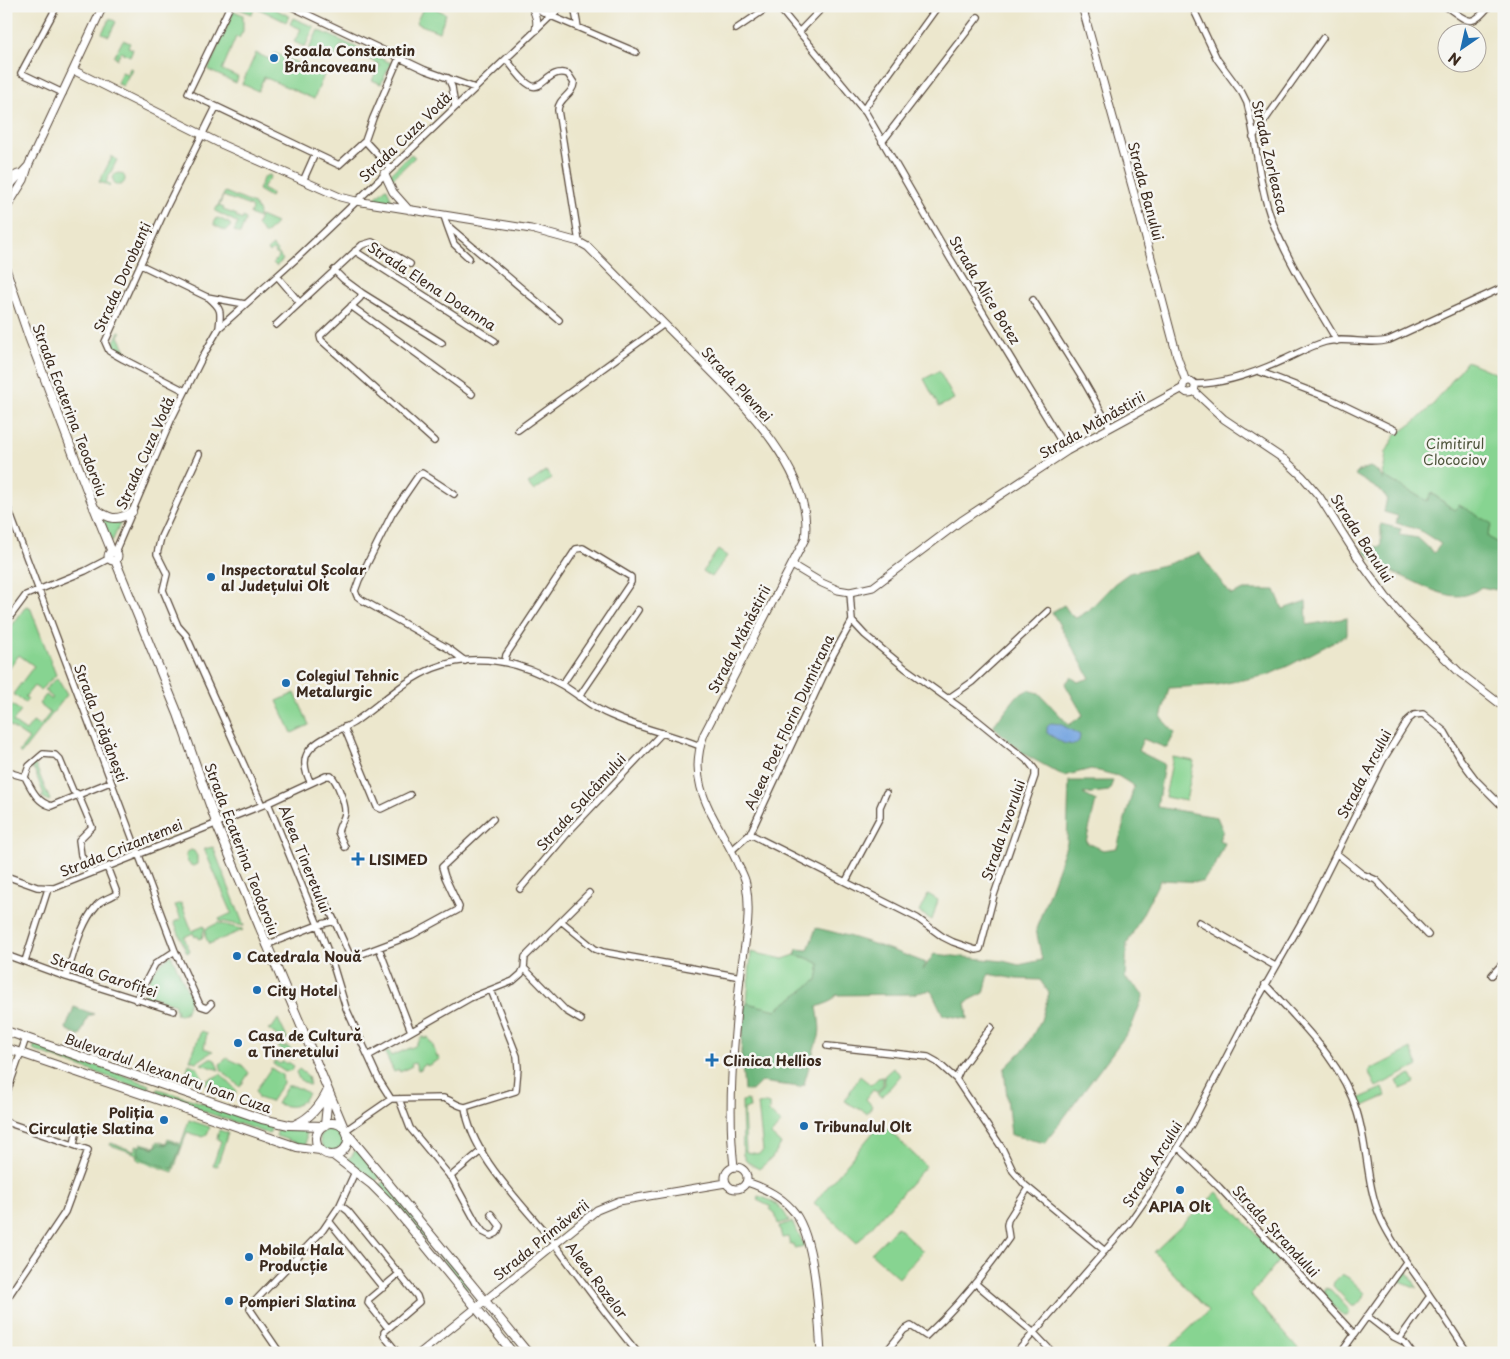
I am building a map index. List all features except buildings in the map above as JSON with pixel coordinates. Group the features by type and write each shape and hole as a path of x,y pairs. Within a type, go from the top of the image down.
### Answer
{"main road":[{"name":"Strada Ecaterina Teodoroiu","path":"7,275 94,508 178,714 216,823 266,945 346,1130"},
{"path":"94,508 110,518 118,519 132,512"},
{"name":"Bulevardul Alexandru Ioan Cuza","path":"6,1031 262,1119 293,1125 324,1125"},
{"name":"Bulevardul Alexandru Ioan Cuza","path":"6,1048 297,1147 320,1150"},
{"name":"Strada Ecaterina Teodoroiu","path":"324,1125 328,1090"},
{"path":"293,1125 311,1116 324,1100 328,1090"},
{"path":"346,1130 348,1143 342,1152 328,1155 320,1150 316,1139 318,1132 324,1125 335,1123 346,1130 528,1353"},
{"path":"333,1155 371,1184 392,1205 513,1353"}],"street":[{"path":"57,6 21,73 62,93"},
{"path":"6,209 24,180 29,164 103,6"},
{"path":"230,6 188,93 339,165 365,141 399,58"},
{"path":"290,6 425,70 475,88"},
{"path":"532,6 578,28 636,52"},
{"path":"532,6 537,17 536,30"},
{"name":"Strada Cuza Vodă","path":"113,555 186,391 219,328 356,202 560,6"},
{"path":"574,6 578,28"},
{"name":"Strada Alice Botez","path":"736,29 770,6 782,10 863,110 1067,451"},
{"path":"799,32 824,6"},
{"path":"863,110 938,6"},
{"name":"Strada Banului","path":"1082,6 1135,197 1184,385"},
{"name":"Strada Zorleasca","path":"1192,6 1217,59 1242,93 1247,103 1272,222 1285,249 1337,340"},
{"path":"1445,6 1472,22 1479,19 1489,6"},
{"path":"882,142 978,17"},
{"path":"1253,137 1323,38"},
{"path":"73,70 202,135 340,197 356,202 531,229 579,242 558,110 559,102 573,90 574,83 568,74 558,72 534,87 527,83 506,59"},
{"path":"448,78 452,87 455,107"},
{"path":"202,135 216,107"},
{"name":"Strada Dorobanți","path":"186,391 122,359 109,351 105,342 165,210 202,135"},
{"path":"365,141 387,171 393,192 410,211"},
{"path":"303,181 315,154"},
{"path":"6,180 14,177 29,164"},
{"path":"6,190 29,164"},
{"path":"444,216 454,244 469,258"},
{"path":"447,225 559,320"},
{"name":"Strada Elena Doamna","path":"334,270 362,245 372,242 410,264"},
{"name":"Strada Plevnei","path":"579,242 588,247 664,324 749,412 772,441 789,469 802,497 806,524 805,539 792,565"},
{"name":"Strada Elena Doamna","path":"355,251 495,341"},
{"path":"141,265 207,297 218,306 221,312 219,328"},
{"path":"276,324 334,270 362,294 442,343"},
{"path":"277,276 300,303"},
{"path":"1194,388 1190,381 1184,385 1188,393 1194,388 1258,371 1326,341 1379,343 1389,340 1504,287"},
{"path":"362,294 320,336 321,340 434,441"},
{"path":"207,297 245,304"},
{"path":"1032,300 1082,378 1110,427"},
{"path":"351,306 472,394"},
{"path":"518,430 664,324"},
{"path":"1258,371 1331,398 1395,430"},
{"name":"Strada Mănăstirii","path":"850,592 873,587 961,521 1067,451 1184,385"},
{"name":"Strada Banului","path":"1194,388 1224,419 1285,460 1302,476 1319,496 1362,564 1386,597 1407,621 1460,673 1504,707"},
{"path":"200,454 161,537 158,554 167,574 163,590 178,626 186,635 265,804"},
{"path":"454,494 422,473 418,476 392,514 355,591 362,600 449,649 465,661"},
{"name":"Strada Drăgănești","path":"6,503 174,951 199,1004 204,1008 211,1004"},
{"path":"505,662 506,655 563,567 576,548 582,548 630,577 631,582 562,685"},
{"path":"6,622 26,595 84,572 113,555"},
{"path":"792,565 822,583 838,590 850,592 852,621"},
{"name":"Strada Mănăstirii","path":"734,1167 732,1152 732,1080 749,906 746,882 709,813 700,789 697,772 700,746 704,734 792,565"},
{"path":"579,697 638,610"},
{"path":"949,698 972,682 1048,611"},
{"name":"Strada Izvorului","path":"750,834 917,918 953,942 976,950 980,949 994,895 1035,776 1035,770 1029,762 949,698 878,647 852,621"},
{"name":"Aleea Poet Florin Dumitrana","path":"750,834 833,655 852,621"},
{"path":"311,783 305,770 304,762 307,754 318,741 354,723 408,682 434,668 465,661 485,660 521,666 562,685 589,705 610,716 700,746"},
{"name":"Strada Arcului","path":"1016,1353 1129,1223 1148,1196 1201,1107 1265,984 1305,916 1382,760 1408,720 1414,715 1423,714 1445,732 1461,760 1476,780 1504,808"},
{"path":"344,727 377,807 381,809 410,795"},
{"name":"Strada Salcâmului","path":"520,889 572,828 662,733"},
{"path":"91,873 81,855 79,840 92,827 78,794 73,791 60,760 54,755 43,754 29,766 25,777 32,792 43,804 51,806 78,794 110,782"},
{"path":"6,770 25,777"},
{"name":"Strada Crizantemei","path":"6,876 37,888 54,888 331,776 336,782 345,807 345,815 338,832 344,847"},
{"path":"846,881 880,817 880,807 886,793"},
{"name":"Aleea Tineretului","path":"265,804 318,925 346,1008 379,1080 391,1099"},
{"name":"Aleea Tineretului","path":"325,900 351,958 412,935 458,910 459,906 442,867 493,819"},
{"path":"731,851 750,834"},
{"path":"1336,853 1362,874 1376,880 1428,935"},
{"path":"66,977 82,932 97,904 117,893 107,867"},
{"path":"25,961 48,889"},
{"path":"368,1056 470,998 512,982 521,974 524,968 525,957 590,893"},
{"path":"562,921 595,949 604,952 741,977"},
{"name":"Aleea Tineretului","path":"266,945 318,925 335,922"},
{"path":"1200,922 1275,966"},
{"path":"379,948 412,1031"},
{"path":"136,1000 155,964 174,951"},
{"name":"Strada Garofiței","path":"6,955 66,977 174,1011"},
{"path":"1492,975 1504,962"},
{"path":"524,968 566,1011 580,1020"},
{"path":"1265,984 1336,1066 1350,1089 1358,1113 1372,1189 1379,1213 1406,1262 1468,1353"},
{"path":"346,1130 391,1099 443,1098 465,1107 516,1091 517,1056 491,990"},
{"path":"956,1080 961,1068 991,1027"},
{"path":"6,1095 26,1038"},
{"path":"826,1046 928,1056 937,1062 956,1080 1002,1148 1013,1171 1028,1188 1105,1251"},
{"path":"399,1099 410,1128 450,1177 477,1224 487,1235 491,1236 500,1229 500,1226 491,1214"},
{"name":"Aleea Rozelor","path":"465,1107 472,1131 482,1150 509,1190 555,1244 638,1353"},
{"path":"6,1122 88,1150 65,1212 6,1300"},
{"path":"74,1145 76,1134"},
{"name":"Strada Ștrandului","path":"1178,1147 1219,1187 1354,1334"},
{"path":"450,1177 482,1150"},
{"path":"726,1183 726,1173 734,1167 743,1170 747,1175 746,1182 778,1196 795,1214 803,1229 812,1263 821,1353"},
{"path":"280,1353 250,1309 254,1301 323,1230 340,1205 355,1172"},
{"name":"Strada Primăverii","path":"420,1353 597,1210 609,1204 726,1183 730,1188 737,1190 743,1187 746,1182"},
{"path":"884,1353 904,1330 911,1326 926,1336 942,1321 975,1283 1009,1238 1008,1220 1028,1188"},
{"path":"340,1205 348,1211 400,1273 413,1289 419,1302 384,1332 384,1336 398,1353"},
{"path":"329,1221 383,1288"},
{"path":"1341,1353 1406,1262"},
{"path":"388,1328 368,1303 369,1299 400,1273"},
{"path":"975,1283 1034,1333 1053,1353"},
{"path":"1400,1338 1430,1296"},
{"path":"1367,1316 1394,1337 1400,1338 1412,1353"}],"green space":[{"path":"237,6 269,6 289,16 286,22 255,7 252,14 237,8"},
{"path":"424,6 431,6 446,14 439,32 416,23"},
{"path":"234,11 243,15 243,31 239,38 236,37 222,70 238,77 236,83 208,70"},
{"path":"110,18 116,22 109,36 102,33"},
{"path":"293,18 314,27 305,47 294,42 301,29 290,24"},
{"path":"318,30 391,63 381,84 372,80 380,65 341,45 333,61 309,49"},
{"path":"123,40 130,43 128,47 133,49 130,56 121,52 117,59 114,57"},
{"path":"256,53 271,60 275,53 324,75 314,99 264,77 258,91 242,84"},
{"path":"130,68 132,69 123,86 117,83 122,72 127,74"},
{"path":"411,154 415,157 393,178 390,176 391,173"},
{"path":"111,156 117,160 106,182 110,184 109,187 99,182"},
{"path":"121,173 124,174 124,184 117,185 114,184 113,177 114,174"},
{"path":"271,176 270,178 262,189 272,194 270,197 258,190 264,177"},
{"path":"386,188 393,204 372,201"},
{"path":"225,192 254,204 259,212 258,218 250,214 252,209 250,206 223,196 219,206 224,208 223,210 237,215 236,217 242,220 243,217 246,219 240,234 234,231 238,223 215,211"},
{"path":"260,216 276,223 265,235 257,225"},
{"path":"218,218 229,223 231,226 226,231 214,225 215,219"},
{"path":"273,246 283,260 276,266 273,263 279,257 273,250 270,253 268,250"},
{"path":"119,331 121,332 119,336 126,351 129,353 127,358 116,352 112,346"},
{"name":"Cimitirul Clocociov","path":"1467,361 1504,377 1504,548 1487,536 1492,525 1454,510 1432,493 1427,501 1383,476 1386,452 1395,436 1432,406"},
{"path":"939,371 954,399 939,407 924,379"},
{"path":"1370,467 1379,472 1383,481 1383,476 1427,501 1431,493 1454,510 1459,505 1492,524 1487,536 1504,548 1504,583 1496,590 1481,587 1466,595 1450,595 1434,591 1397,574 1371,558 1365,552 1368,546 1381,547 1381,524 1401,529 1399,535 1418,538 1434,553 1441,544 1419,530 1396,523 1398,516 1384,512 1387,498 1381,491 1355,475 1359,471"},
{"path":"546,471 552,478 534,491 528,484"},
{"path":"122,519 112,542 103,520 115,522"},
{"path":"718,550 727,556 712,577 703,571"},
{"path":"1199,553 1231,595 1244,590 1275,590 1283,609 1306,601 1307,625 1347,618 1347,635 1268,675 1216,685 1169,688 1161,718 1175,733 1167,748 1143,739 1138,751 1164,764 1157,807 1217,817 1223,831 1219,840 1225,843 1215,866 1202,882 1160,880 1127,944 1125,978 1144,994 1131,1028 1045,1143 1011,1135 1004,1069 1026,1047 1041,1020 1049,993 1040,980 1016,979 989,974 984,993 966,1002 968,1019 943,1015 931,990 913,994 836,995 830,1002 817,1007 820,1027 819,1037 804,1084 800,1087 761,1082 752,1091 744,1090 741,1052 744,1007 747,1003 776,1010 817,980 820,964 795,955 797,949 808,950 816,928 871,943 926,963 923,970 934,954 1003,961 1019,965 1042,960 1036,929 1067,843 1069,781 1113,781 1109,791 1083,794 1096,801 1086,842 1103,850 1117,848 1134,786 1118,776 1091,769 1064,776 1024,754 993,726 1017,696 1028,690 1039,693 1069,725 1083,715 1065,684 1071,677 1078,682 1090,678 1052,612 1064,605 1071,615 1076,618 1088,611 1114,584 1129,573 1164,565"},
{"path":"26,606 30,607 56,675 40,690 34,686 25,697 28,699 25,703 13,694 34,666 19,655 6,673 6,634"},
{"path":"57,678 67,695 21,754 19,752 29,739 7,724 10,719 6,716 12,705 21,711 13,722 26,731 33,722 40,726 50,713 39,704 46,695 51,699 53,698 44,690"},
{"path":"295,693 309,725 292,733 277,701"},
{"path":"1173,757 1194,761 1186,801 1165,797"},
{"path":"35,764 49,801 41,796 44,795 34,769 31,766"},
{"path":"213,847 244,926 220,921 219,919 232,913 204,849"},
{"path":"191,850 197,856 197,864 193,866 188,863 186,857 186,853"},
{"path":"928,894 938,900 932,920 919,912"},
{"path":"181,903 192,931 205,927 202,938 195,937 193,933 184,937 190,951 187,953 174,922 181,919 175,905"},
{"path":"218,923 243,930 209,944 205,936 206,929"},
{"path":"751,952 783,959 795,955 807,958 820,964 817,980 776,1010 747,1003"},
{"path":"171,955 191,998 185,1013 181,1015 176,1014 175,1004 151,996 150,998 144,997 153,973"},
{"path":"74,1007 94,1014 88,1016 80,1036 66,1028"},
{"path":"278,1019 288,1040 283,1037 281,1039 268,1029 272,1028"},
{"path":"201,1031 207,1033 204,1048 213,1051 197,1062 190,1060"},
{"path":"423,1036 424,1039 428,1037 437,1057 440,1059 427,1066 426,1064 421,1066 422,1069 418,1070 415,1063 400,1072 399,1070 394,1072 385,1053 389,1051 391,1056 415,1046"},
{"path":"35,1043 150,1085 148,1091 33,1050"},
{"path":"280,1045 284,1048 286,1046 297,1053 293,1059 278,1048"},
{"path":"1411,1049 1418,1066 1376,1087 1368,1071"},
{"path":"210,1058 215,1060 219,1070 201,1064"},
{"path":"227,1058 242,1065 249,1073 240,1087 222,1071 220,1064"},
{"path":"275,1061 280,1064 283,1061 287,1064 288,1062 294,1066 292,1070 285,1072 273,1064"},
{"path":"189,1064 197,1067 204,1080 203,1083 185,1077"},
{"path":"271,1068 282,1075 283,1083 270,1102 258,1098 256,1090"},
{"path":"893,1068 901,1075 882,1097 877,1094 885,1084 884,1076"},
{"path":"299,1069 308,1076 310,1086 299,1079 296,1072"},
{"path":"221,1074 237,1091 236,1093 206,1084 208,1080"},
{"path":"1411,1075 1415,1083 1401,1089 1397,1081"},
{"path":"860,1076 871,1085 878,1078 883,1077 883,1085 877,1092 873,1090 866,1099 872,1106 867,1113 844,1101"},
{"path":"287,1086 294,1086 308,1093 302,1102 295,1106 277,1104"},
{"path":"1383,1088 1386,1096 1361,1107 1358,1099"},
{"path":"158,1089 273,1125 269,1134 156,1095"},
{"path":"746,1100 749,1102 750,1108 744,1109 746,1152 759,1154 763,1151 758,1104 769,1104 770,1109 768,1111 781,1123 771,1135 781,1144 772,1158 759,1169 746,1161 743,1155 742,1101"},
{"path":"189,1120 210,1127 207,1134 203,1137 187,1132 173,1172 138,1160 137,1154 110,1145 111,1143 134,1151 136,1145 140,1146 141,1143 155,1147 158,1141 166,1144 168,1139 181,1144"},
{"path":"881,1123 926,1166 857,1243 814,1203"},
{"path":"279,1126 292,1129 308,1128 306,1146 276,1136"},
{"path":"327,1127 337,1127 344,1134 344,1144 337,1151 327,1151 320,1144 320,1134"},
{"path":"219,1130 228,1133 217,1166 213,1165 221,1141 217,1139"},
{"path":"169,1141 181,1146 172,1169 142,1159 139,1155 138,1148 142,1145 155,1148 158,1144 166,1145"},
{"path":"357,1147 381,1176 373,1184 344,1161 352,1156"},
{"path":"384,1181 471,1287 467,1290 378,1188"},
{"path":"1217,1192 1280,1259 1251,1295 1302,1353 1164,1353 1208,1311 1154,1252"},
{"path":"758,1196 776,1204 789,1221 778,1224 775,1213 770,1209 771,1207 757,1200"},
{"path":"792,1222 805,1246 794,1248 793,1244 790,1244 788,1237 782,1238 779,1226"},
{"path":"897,1227 923,1251 899,1278 871,1253"},
{"path":"1406,1270 1408,1272 1417,1288 1398,1280"},
{"path":"1342,1274 1365,1293 1356,1306 1352,1306 1333,1286 1334,1282"},
{"path":"1326,1288 1331,1290 1349,1310 1350,1312 1347,1316 1343,1316 1324,1296"}],"water":[{"path":"1051,723 1060,724 1080,735 1079,741 1074,745 1063,743 1047,733 1047,727"}],"place":[{"name":"Școala Constantin Brâncoveanu","path":"274,58"},
{"name":"Inspectoratul Școlar al Județului Olt","path":"211,577"},
{"name":"Colegiul Tehnic Metalurgic","path":"286,683"},
{"name":"LISIMED","path":"358,859"},
{"name":"Catedrala Nouă","path":"237,956"},
{"name":"City Hotel","path":"257,990"},
{"name":"Casa de Cultură a Tineretului","path":"238,1043"},
{"name":"Clinica Hellios","path":"712,1060"},
{"name":"Poliția Circulație Slatina","path":"164,1120"},
{"name":"Tribunalul Olt","path":"804,1126"},
{"name":"APIA Olt","path":"1180,1190"},
{"name":"Mobila Hala Producție","path":"249,1257"},
{"name":"Pompieri Slatina","path":"229,1301"}]}
